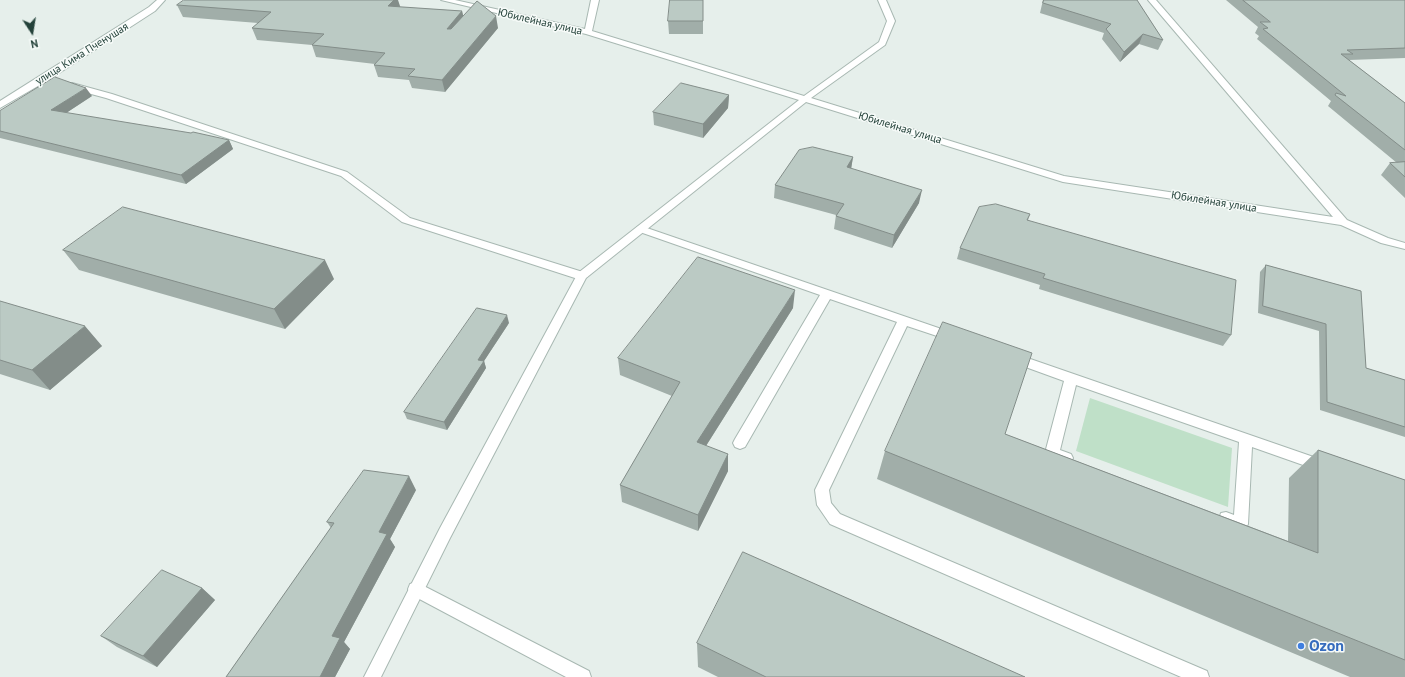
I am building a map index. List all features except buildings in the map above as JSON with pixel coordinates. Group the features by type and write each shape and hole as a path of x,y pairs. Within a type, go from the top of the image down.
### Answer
{"street":[{"name":"улица Кима Пченушая","path":"0,105 47,77 152,9 161,0"},
{"name":"Юбилейная улица","path":"445,0 588,32 1063,179 1343,222"},
{"name":"Юбилейная улица","path":"588,32 595,0"},
{"path":"372,677 445,533 582,276 805,99 882,43 891,21 882,0"},
{"path":"1152,0 1343,222 1385,241 1405,246"},
{"path":"47,77 61,83 109,96 344,174 406,220 582,276"},
{"path":"641,229 962,340"},
{"path":"740,443 828,294"},
{"path":"904,320 822,490 824,505 835,519 1201,677"},
{"path":"999,353 1333,469"},
{"path":"1072,379 1052,453 1081,464"},
{"path":"1212,513 1241,524 1246,439"},
{"path":"416,589 583,677"}],"green space":[{"path":"1090,398 1232,448 1228,507 1076,451"}],"place":[{"name":"Ozon","path":"1301,646"}]}
